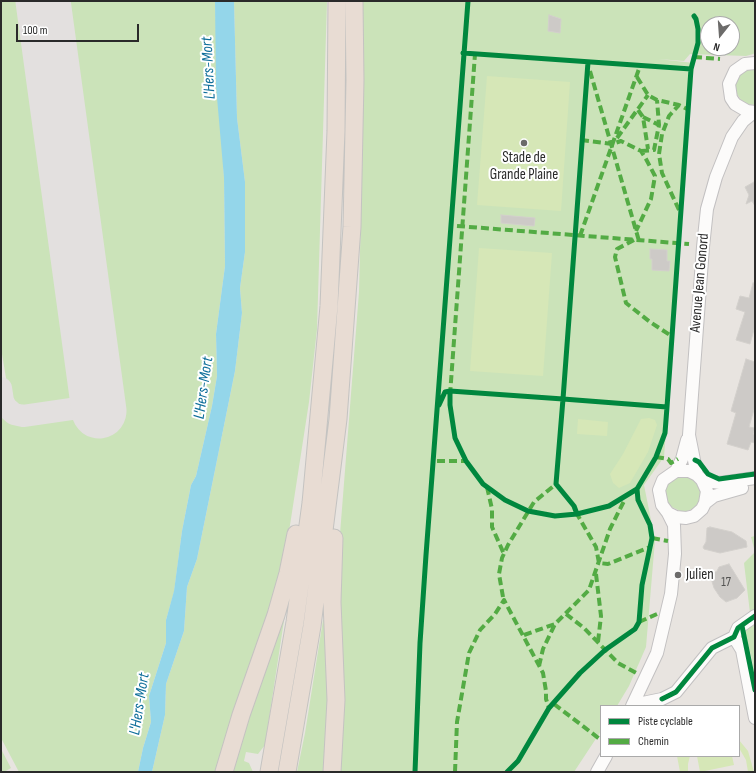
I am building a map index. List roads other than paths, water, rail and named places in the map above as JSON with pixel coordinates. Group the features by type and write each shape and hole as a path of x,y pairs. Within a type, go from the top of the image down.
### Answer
{"highway":[{"path":"269,772 295,622 313,476 333,247 337,86 337,1"},
{"path":"287,772 312,626 338,419 352,227 355,80 354,1"},
{"path":"332,772 336,700 332,579 337,504 338,419"},
{"path":"224,772 237,728 269,638 283,592 294,545 303,486 313,476"}],"street":[{"path":"754,62 741,66 730,78 729,92 735,104 741,108 755,112"},
{"name":"Avenue Jean Gonord","path":"732,137 735,104"},
{"name":"Avenue Jean Gonord","path":"632,705 657,653 671,594 675,554 674,525 662,505 659,490 663,480 676,472 682,459 689,435 704,230 707,209 716,177 732,137 743,121 755,112"},
{"name":"Avenue Jean Gonord","path":"675,554 683,527 690,517 699,512 705,503 707,491 699,477 689,435"},
{"path":"676,472 689,471 699,477 720,483 755,478"},
{"path":"705,503 714,496 732,489 755,486"},
{"path":"668,513 676,517 690,517"},
{"path":"632,705 662,699 676,692 712,648 734,636 738,628 755,616"},
{"path":"734,636 742,650 755,718"},
{"path":"646,678 650,689 656,696 662,699"},
{"path":"597,772 605,757"}],"water":[{"path":"215,1 234,1 237,118 245,182 245,252 240,288 242,313 235,371 197,559 187,587 184,631 166,684 165,715 152,772 138,772 143,748 151,722 149,696 166,643 166,620 174,591 182,531 191,485 196,476 212,406 217,376 216,334 225,266 224,178 216,86"}],"place":[{"name":"Stade de Grande Plaine","path":"524,143"},
{"name":"Julien","path":"678,575"}],"water label":[{"name":"L'Hers-Mort","path":"209,68"},
{"name":"L'Hers-Mort","path":"204,388"},
{"name":"L'Hers-Mort","path":"140,704"}]}
